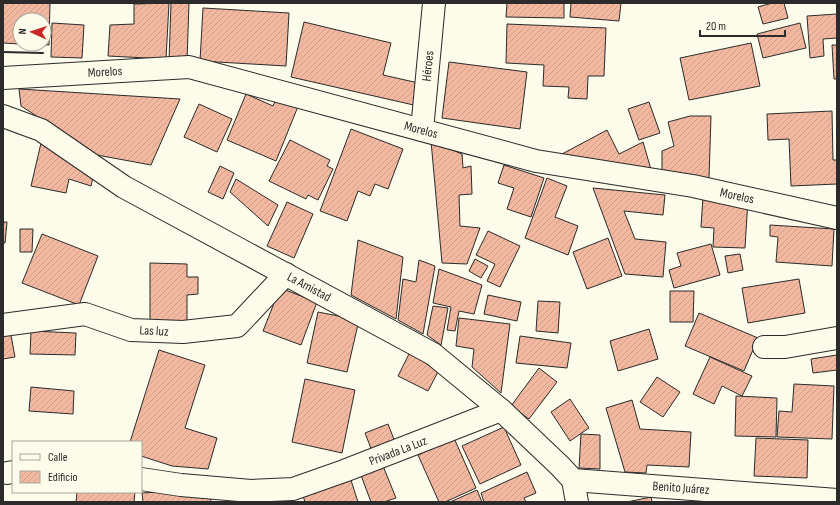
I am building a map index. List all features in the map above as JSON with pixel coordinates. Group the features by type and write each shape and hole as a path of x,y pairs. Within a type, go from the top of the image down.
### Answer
{"street":[{"name":"Héroes","path":"422,130 434,3"},
{"name":"Morelos","path":"3,78 189,68 536,161 693,186 837,218"},
{"name":"La Amistad","path":"3,116 41,130 124,187 433,354 501,410 572,480"},
{"name":"Las luz","path":"3,325 84,314 131,330 183,332 237,326 286,274"},
{"path":"764,347 785,347 837,338"},
{"name":"Privada La Luz","path":"142,480 251,491 293,489 344,472 501,410"},
{"path":"572,480 577,502"},
{"name":"Benito Juárez","path":"572,480 837,500"}],"building":[{"path":"3,3 50,3 50,12 12,12 12,44 3,43"},
{"path":"169,3 166,59 108,56 110,25 134,24 134,4"},
{"path":"171,3 189,3 187,61 169,61"},
{"path":"507,3 564,3 564,18 506,17"},
{"path":"571,3 621,3 619,21 570,17"},
{"path":"772,3 784,3 788,18 763,24 758,7"},
{"path":"203,8 289,13 286,66 200,61"},
{"path":"837,14 837,38 823,39 824,56 810,58 807,16"},
{"path":"304,22 391,43 383,75 423,84 418,106 291,77"},
{"path":"52,23 84,25 82,58 51,57"},
{"path":"800,23 806,48 763,58 757,34"},
{"path":"507,24 606,28 604,76 588,76 587,99 568,98 569,87 543,86 544,65 506,63"},
{"path":"751,43 760,86 689,100 680,58"},
{"path":"832,45 837,45 837,79 834,79"},
{"path":"449,62 527,72 520,129 442,118"},
{"path":"19,89 180,99 151,165 97,155 21,106"},
{"path":"246,94 273,106 278,95 299,104 276,161 227,140"},
{"path":"649,102 660,133 639,140 628,109"},
{"path":"199,104 232,119 217,152 184,137"},
{"path":"832,111 833,160 837,160 837,184 791,186 789,139 768,140 767,114"},
{"path":"690,116 711,116 709,178 662,176 662,151 674,146 668,122"},
{"path":"351,129 403,149 388,189 375,184 370,196 358,191 347,221 320,211"},
{"path":"607,130 619,154 643,142 652,173 562,154"},
{"path":"290,140 330,160 327,166 333,169 318,200 308,195 306,199 269,181"},
{"path":"431,141 462,154 463,168 471,166 472,194 459,195 460,226 480,228 467,264 442,263"},
{"path":"41,143 94,173 91,186 69,179 66,193 31,186"},
{"path":"504,165 544,178 531,217 507,209 514,188 498,183"},
{"path":"220,166 234,173 223,199 208,192"},
{"path":"547,178 567,186 555,217 578,226 568,255 525,238"},
{"path":"236,179 278,205 268,226 230,192"},
{"path":"593,188 665,195 663,215 624,211 635,239 666,242 663,277 625,274"},
{"path":"703,197 748,199 745,248 713,247 714,228 701,227"},
{"path":"287,202 313,214 294,258 267,246"},
{"path":"3,222 7,222 5,243 3,243"},
{"path":"770,225 834,229 832,266 776,262 778,237 770,236"},
{"path":"20,229 33,229 32,252 20,252"},
{"path":"488,231 520,246 500,287 487,281 495,264 476,255"},
{"path":"42,234 98,256 79,305 22,283"},
{"path":"608,238 622,276 587,289 573,252"},
{"path":"358,240 403,257 396,319 351,295"},
{"path":"711,244 720,275 674,288 669,270 681,266 677,253"},
{"path":"740,254 743,270 728,273 725,256"},
{"path":"475,259 488,266 481,278 469,271"},
{"path":"419,260 435,266 423,334 398,320 403,279 416,282"},
{"path":"150,263 187,264 187,277 198,277 198,294 187,295 187,321 150,321"},
{"path":"439,269 482,285 474,314 459,311 455,331 447,330 451,307 433,303"},
{"path":"799,279 805,313 748,323 742,288"},
{"path":"280,288 317,302 301,345 263,331"},
{"path":"670,291 694,291 693,322 670,322"},
{"path":"488,295 521,302 517,321 484,314"},
{"path":"538,301 560,302 558,333 536,331"},
{"path":"433,306 448,308 441,345 427,335"},
{"path":"318,312 359,320 347,372 307,363"},
{"path":"699,313 758,338 744,371 685,346"},
{"path":"459,318 510,324 501,393 472,367 474,349 456,346"},
{"path":"649,329 658,359 618,371 610,341"},
{"path":"10,330 15,357 3,359 3,331"},
{"path":"31,331 76,333 75,355 30,354"},
{"path":"520,336 571,343 567,368 516,363"},
{"path":"159,350 205,365 185,428 217,438 208,469 172,466 142,456 142,441 130,441"},
{"path":"411,350 441,366 428,391 398,376"},
{"path":"837,355 837,370 813,373 811,359"},
{"path":"710,357 752,376 742,396 722,386 714,404 693,394"},
{"path":"539,368 557,382 529,419 511,406"},
{"path":"657,377 680,392 663,417 640,402"},
{"path":"305,379 355,390 342,453 292,442"},
{"path":"794,384 834,386 832,439 777,437 779,411 792,412"},
{"path":"31,387 74,391 73,414 29,411"},
{"path":"736,396 777,398 776,437 735,436"},
{"path":"570,399 589,428 570,441 551,412"},
{"path":"632,400 640,429 691,432 689,467 647,465 646,473 625,472 606,408"},
{"path":"388,424 395,442 372,451 365,433"},
{"path":"504,427 521,465 480,484 462,446"},
{"path":"581,434 600,435 600,469 579,468"},
{"path":"454,438 476,488 445,502 439,502 418,455"},
{"path":"756,438 808,440 807,478 754,476"},
{"path":"381,461 396,498 384,502 371,502 359,470"},
{"path":"527,472 536,493 524,498 526,502 484,502 481,493"},
{"path":"349,474 358,502 305,502 301,490"},
{"path":"210,489 211,502 143,502 142,493"},
{"path":"477,490 482,502 450,502"},
{"path":"77,493 135,493 134,502 76,502"},
{"path":"651,497 652,502 627,502"}],"wall":[{"path":"3,52 43,53"}]}
